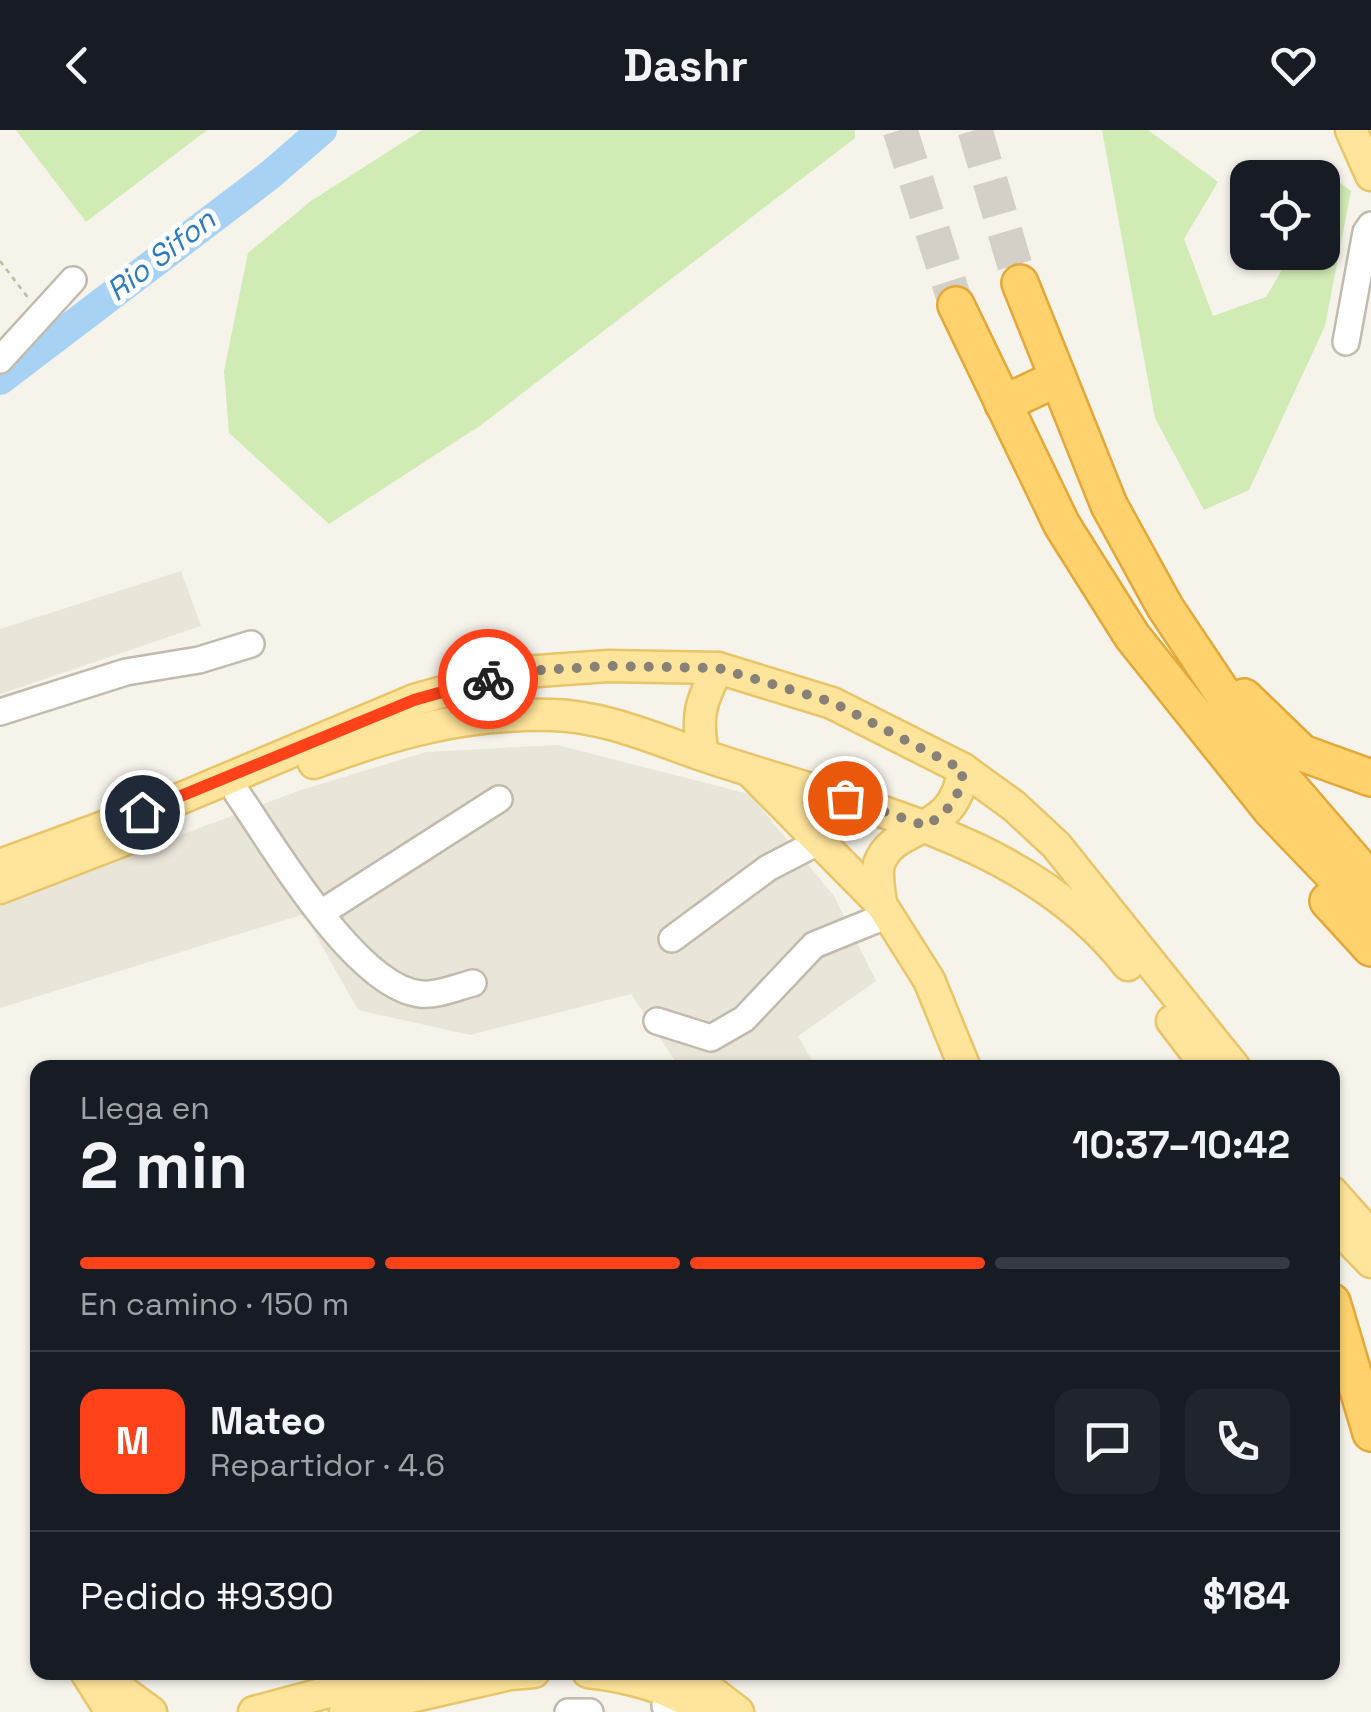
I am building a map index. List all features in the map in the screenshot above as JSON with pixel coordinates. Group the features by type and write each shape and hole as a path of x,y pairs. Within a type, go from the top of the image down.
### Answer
{"highway":[{"path":"1020,282 1108,505 1189,644 1270,764 1371,882"},
{"path":"956,305 1062,525 1132,636 1150,672 1255,820 1371,948"},
{"path":"1003,404 1058,378"},
{"path":"1132,636 1272,811 1371,914"},
{"path":"1189,644 1302,753 1371,778"},
{"path":"1340,1329 1371,1433"}],"main road":[{"path":"1351,130 1371,175"},
{"path":"0,865 176,800 414,700 510,672 608,666 718,668 832,702 963,770 1014,806 1056,845 1229,1060"},
{"path":"703,755 697,722 718,668"},
{"path":"0,888 418,726 554,715 642,731 703,755 926,826 1006,865 1066,903 1114,947 1202,1060"},
{"path":"748,769 822,840 884,909 929,980 961,1060"},
{"path":"884,909 880,864 895,844 950,810 961,788 963,770"},
{"path":"1340,1176 1371,1206"},
{"path":"1340,1201 1371,1236"},
{"path":"1340,1230 1371,1262"},
{"path":"91,1680 111,1712"},
{"path":"115,1680 117,1687 151,1712"},
{"path":"254,1712 373,1680"},
{"path":"345,1712 484,1680"},
{"path":"633,1680 708,1712"},
{"path":"669,1694 738,1712"}],"street":[{"path":"1346,342 1366,232 1371,225"},
{"path":"0,360 73,280"},
{"path":"0,712 126,672 198,660 251,644"},
{"path":"237,794 356,956 402,990 424,995 473,983"},
{"path":"321,913 498,799"},
{"path":"672,940 768,868 822,840"},
{"path":"657,1020 712,1038 744,1018 814,945 884,909"},
{"path":"568,1712 590,1712"}],"path":[{"path":"0,260 41,315"}],"shaded area":[{"path":"181,571 201,626 0,694 0,629"},
{"path":"557,745 749,794 834,896 876,981 798,1036 812,1060 674,1060 631,994 470,1035 358,1010 304,914 0,1008 0,903 298,791 426,752"}],"green space":[{"path":"16,130 207,130 86,222"},
{"path":"422,130 855,130 855,138 481,425 329,524 229,433 224,371 248,253 311,201"},
{"path":"1102,130 1148,130 1218,182 1184,239 1213,316 1266,297 1282,270 1336,270 1325,326 1249,490 1204,510 1155,418"},
{"path":"1340,183 1351,191 1340,248"}],"waterway":[{"name":"Rio Sifon","path":"0,380 270,175 322,130"}],"tunnel":[{"path":"900,130 956,305"},
{"path":"975,130 1020,283"}],"way so far":[{"path":"488,679 510,672 608,666 718,668 832,702 963,770 961,788 950,810 926,826 845,798"}],"route":[{"path":"142,812 414,700 488,679"}]}
